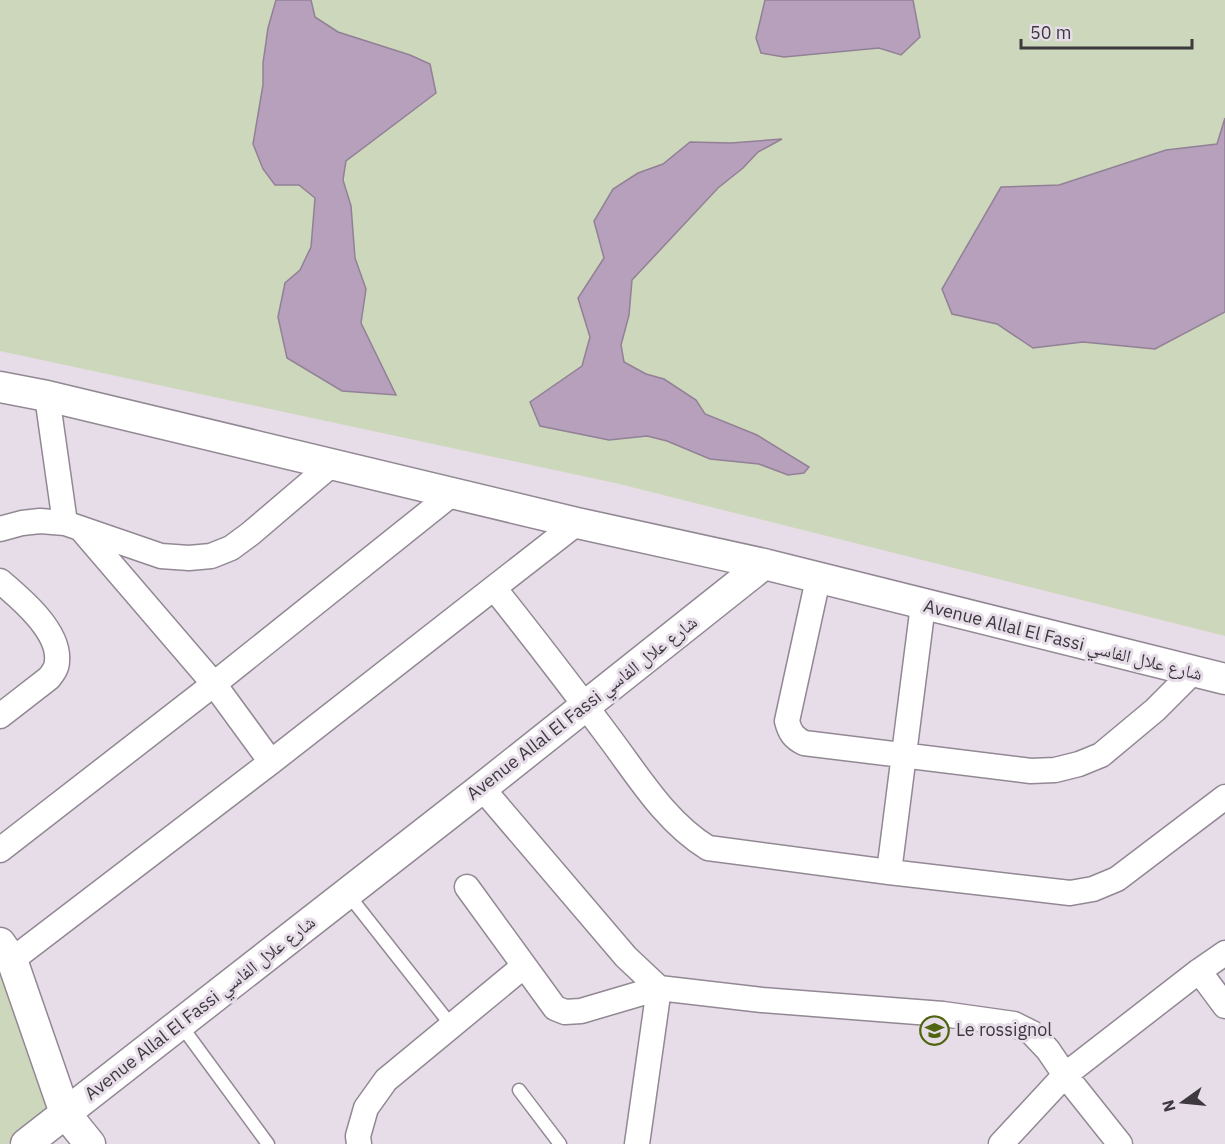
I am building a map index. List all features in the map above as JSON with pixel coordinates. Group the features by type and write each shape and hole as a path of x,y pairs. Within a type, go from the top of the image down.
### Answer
{"street":[{"path":"5,389 47,396 577,523 764,564"},
{"path":"47,396 72,525 213,684 271,762"},
{"path":"0,530 22,523 40,521 72,525 160,556 189,558 211,556 231,548 250,534 331,465"},
{"path":"0,850 453,493"},
{"path":"90,1144 65,1113 6,952 271,762 577,523"},
{"name":"Avenue Allal El Fassi شارع علال الفاسي","path":"26,1144 482,788 764,564 1225,679"},
{"path":"818,579 787,721 790,732 804,743 1031,771 1055,770 1101,755 1155,710 1193,672"},
{"path":"0,581 38,616 50,634 58,660 49,678 0,716"},
{"path":"494,588 676,823 690,838 708,848 1070,893 1093,889 1117,879 1225,797"},
{"path":"889,872 923,605"},
{"path":"482,788 626,957 659,988"},
{"path":"467,887 555,1008 565,1012 581,1011 659,988 762,1000 943,1014 1014,1024 1032,1033 1048,1050 1120,1144"},
{"path":"1001,1144 1065,1075 1225,953"},
{"path":"359,1144 358,1136 366,1108 386,1080 524,966"},
{"path":"1199,971 1225,1006"},
{"path":"637,1144 659,988"}],"lane":[{"path":"347,893 451,1025"},
{"path":"179,1023 268,1144"},
{"path":"519,1090 560,1144"}],"green space":[{"path":"0,0 1225,0 1225,636 615,483 0,351"},
{"path":"0,966 50,1111 7,1144 0,1144"}],"shaded area":[{"path":"276,0 311,0 315,17 338,32 410,55 430,64 436,93 346,161 343,180 351,206 355,258 366,289 361,323 396,395 342,391 287,358 278,317 285,283 300,270 311,247 315,198 299,185 275,185 263,169 253,144 263,85 263,63 268,28"},
{"path":"765,0 913,0 920,37 901,55 879,48 784,57 761,53 756,38"},
{"path":"1225,118 1225,312 1155,349 1083,342 1033,348 997,324 952,314 942,289 1001,187 1059,185 1166,150 1217,144"},
{"path":"782,139 758,152 743,168 718,188 632,280 629,315 621,345 624,362 646,374 664,379 696,400 705,414 757,435 809,467 804,473 788,475 759,464 710,459 667,441 647,436 609,440 540,426 530,402 582,366 590,337 578,298 604,258 594,221 613,189 638,173 663,164 690,142 731,143"}],"place":[{"name":"Le rossignol","path":"935,1030"}]}
